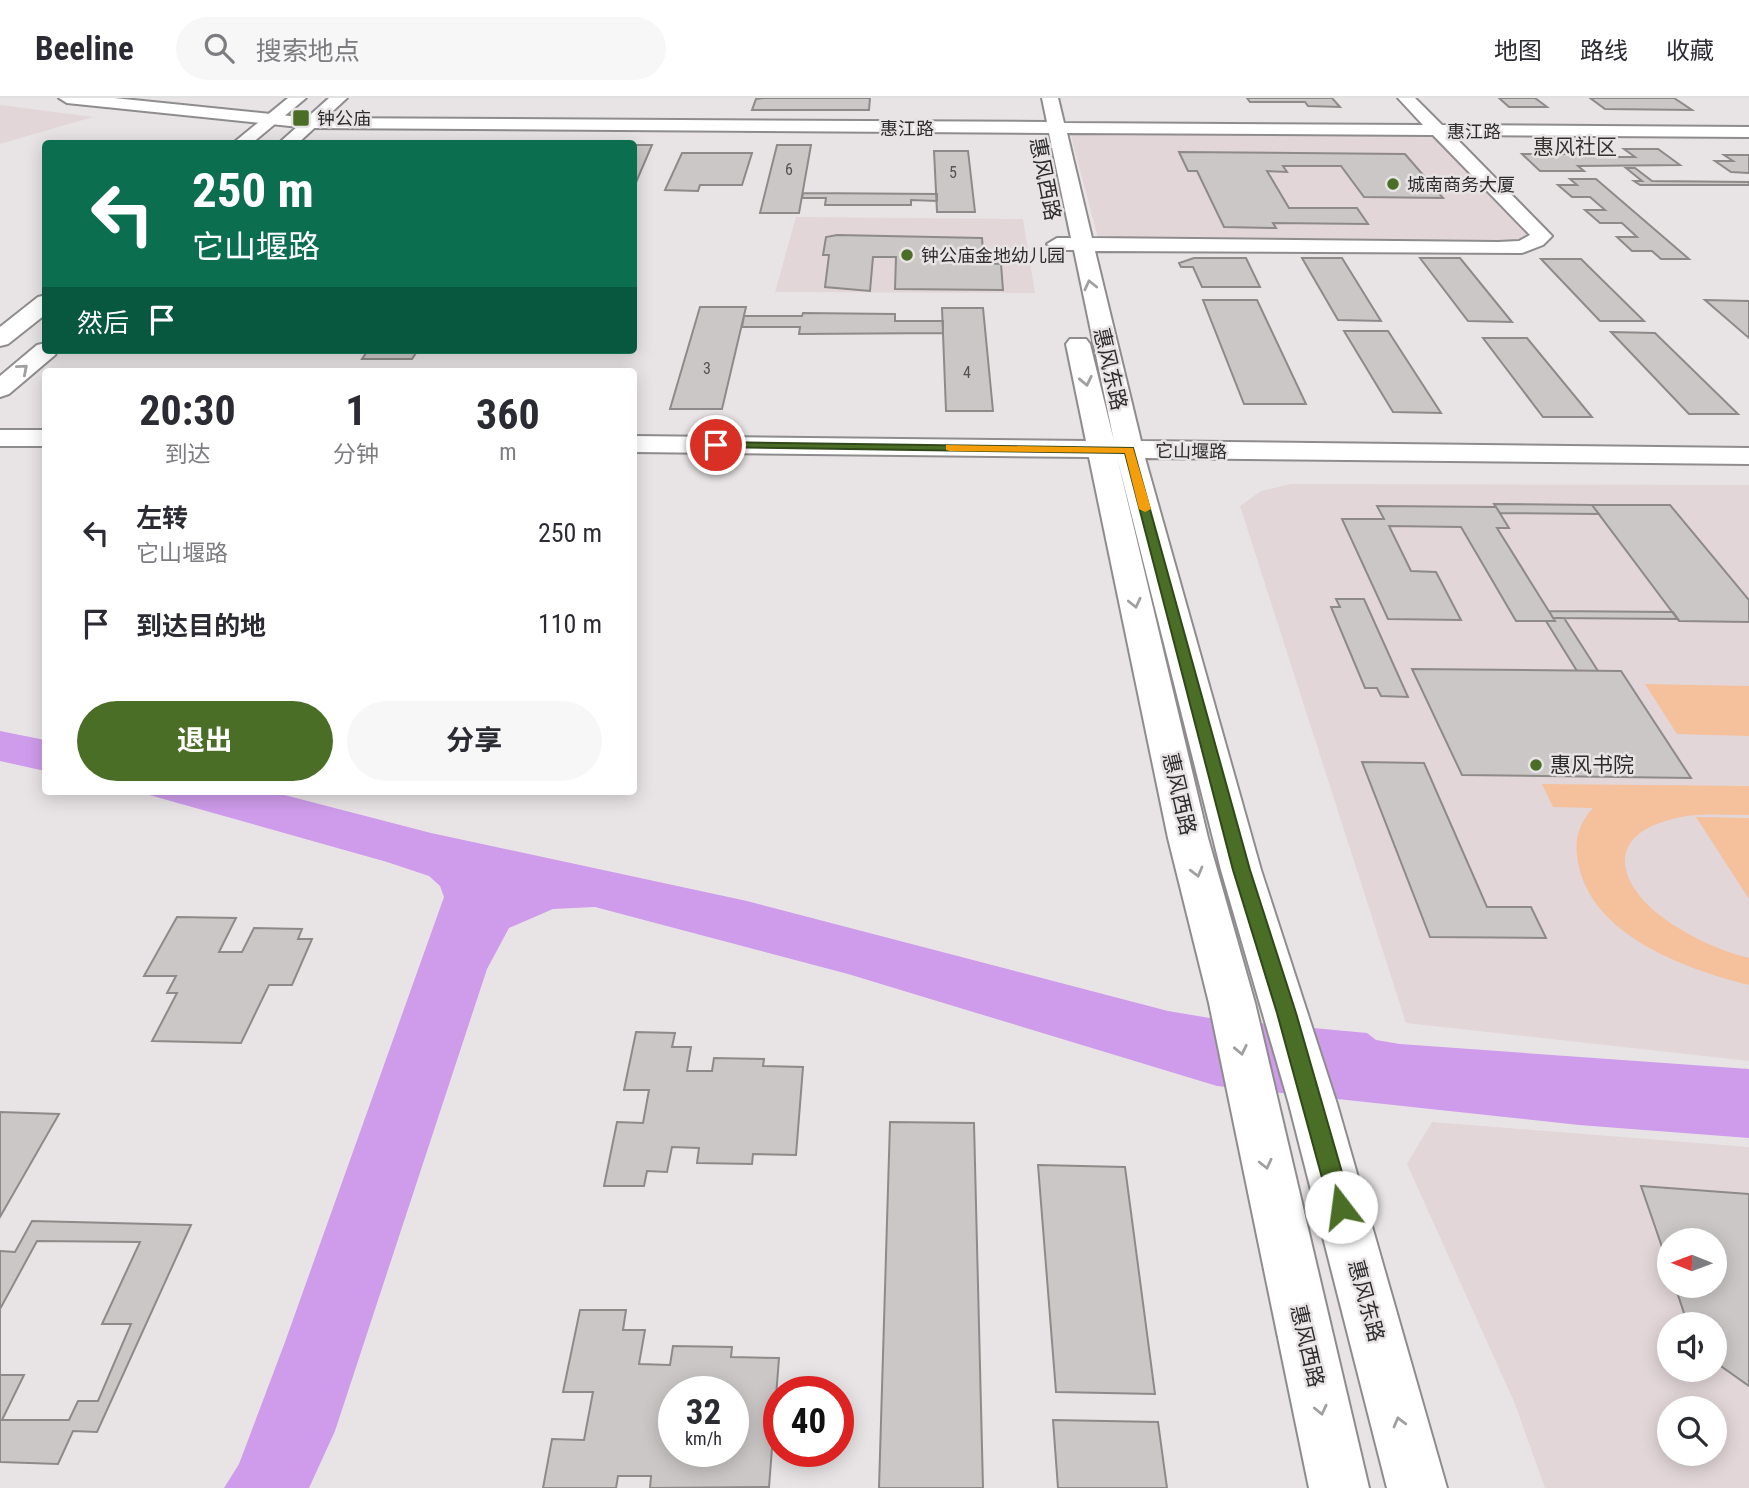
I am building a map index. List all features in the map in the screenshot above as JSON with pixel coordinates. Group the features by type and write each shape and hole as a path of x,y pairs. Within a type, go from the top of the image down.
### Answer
{"street":[{"name":"惠江路","path":"67,98 314,119 1043,116 1434,127 1749,132"},
{"name":"惠江路","path":"119,98 274,117"},
{"path":"245,140 298,98"},
{"path":"290,140 339,98"},
{"path":"1069,244 1483,248 1526,246 1542,236 1406,98"},
{"name":"惠风东路","path":"1043,116 1117,457 1313,1104 1417,1488"},
{"name":"惠江路","path":"1434,127 1749,122"},
{"path":"0,339 42,305"},
{"path":"0,389 42,353"},
{"path":"0,438 42,438"},
{"name":"它山堰路","path":"637,444 1749,470"},
{"path":"0,455 42,455"},
{"name":"它山堰路","path":"637,460 1749,456"},
{"name":"惠风西路","path":"1117,457 1188,838 1232,1003 1339,1488"}],"shaded area":[{"path":"1,105 93,117 0,144"},
{"path":"1070,132 1433,134 1531,233 1520,244 1099,242"},
{"name":"钟公庙金地幼儿园","path":"796,217 1023,219 1035,293 775,292"},
{"name":"惠风书院","path":"1291,484 1749,485 1749,1061 1406,1023 1240,506 1261,491"},
{"path":"1645,684 1749,686 1749,736 1677,734"},
{"path":"0,731 42,739 42,770 0,761"},
{"path":"1542,784 1749,786 1749,815 1708,814 1669,820 1649,828 1635,838 1627,849 1625,862 1628,876 1636,890 1662,917 1704,942 1749,958 1749,985 1671,959 1621,929 1601,910 1586,888 1577,854 1578,833 1593,808 1553,807"},
{"path":"149,795 284,795 431,833 747,901 1168,1011 1216,1019 1367,1033 1376,1040 1400,1044 1749,1069 1749,1138 1579,1125 1217,1086 848,974 595,907 553,909 509,928 487,969 335,1431 309,1488 224,1488 239,1464 285,1342 444,897 440,886 429,876"},
{"path":"1696,817 1749,818 1749,899"},
{"path":"1432,1122 1749,1147 1749,1488 1545,1488 1515,1404 1407,1164"}],"building":[{"path":"765,98 870,98 869,110 752,110 756,99"},
{"path":"1247,98 1332,98 1340,107 1308,106 1305,102 1250,102"},
{"path":"1499,98 1535,98 1547,107 1509,107"},
{"path":"1590,98 1674,98 1692,110 1605,109"},
{"path":"637,145 652,145 637,180"},
{"path":"777,145 811,145 799,213 760,213"},
{"path":"1557,149 1590,149 1600,157 1635,157 1624,149 1658,149 1680,165 1578,166 1584,171 1540,171 1522,154 1563,154"},
{"path":"934,151 968,151 975,212 937,212"},
{"name":"城南商务大厦","path":"1179,152 1405,154 1443,198 1364,197 1341,166 1283,166 1287,172 1267,171 1289,208 1357,208 1368,224 1273,223 1276,228 1224,227 1197,171 1188,171"},
{"path":"682,153 752,153 742,185 700,185 698,191 665,190"},
{"path":"1724,155 1749,155 1749,173 1731,172 1715,161 1733,161"},
{"path":"1626,168 1635,168 1652,181 1749,182 1749,185 1640,185 1634,181 1642,181"},
{"path":"1570,179 1596,179 1689,259 1661,259 1652,251 1632,251 1617,237 1637,237 1622,223 1600,223 1585,210 1605,210 1590,197 1572,197 1558,185 1577,185"},
{"path":"803,193 937,194 937,201 911,200 911,205 825,205 826,198 802,198"},
{"path":"826,237 982,238 984,263 1001,264 1003,290 895,289 896,257 873,257 870,291 825,287 829,255 823,255"},
{"path":"1194,258 1246,258 1260,287 1202,287 1193,267 1181,267 1179,263"},
{"path":"1302,258 1342,258 1381,321 1338,320"},
{"path":"1420,258 1460,258 1512,322 1468,321"},
{"path":"1541,259 1581,259 1644,321 1600,321"},
{"path":"1203,300 1257,300 1306,404 1244,404"},
{"path":"1705,300 1749,301 1749,338"},
{"path":"700,307 746,307 722,409 670,409"},
{"path":"942,308 983,308 993,411 946,411"},
{"path":"803,313 895,314 895,321 943,321 943,333 799,334 800,327 742,327 744,316 802,316"},
{"path":"1344,331 1388,331 1441,413 1393,412"},
{"path":"1611,332 1655,333 1738,414 1689,414"},
{"path":"1483,338 1527,338 1592,417 1543,417"},
{"path":"365,354 415,354 412,359 362,359"},
{"path":"1494,504 1592,505 1599,514 1500,513"},
{"path":"1592,505 1670,505 1749,600 1749,622 1679,621"},
{"path":"1377,506 1496,507 1509,528 1497,528 1555,621 1516,621 1461,527 1389,526 1411,571 1436,572 1461,620 1388,619 1342,519 1384,519"},
{"path":"1336,599 1364,599 1408,697 1381,696 1377,688 1365,688 1331,607 1340,607"},
{"path":"1549,611 1673,612 1678,619 1553,618"},
{"path":"1553,618 1564,618 1598,671 1577,671 1546,621 1555,621"},
{"path":"1412,669 1621,671 1691,778 1462,775"},
{"path":"1362,762 1424,763 1487,907 1531,907 1546,938 1430,937"},
{"path":"177,917 236,918 219,952 242,952 254,928 302,929 298,939 312,939 292,985 269,985 241,1043 152,1041 177,993 167,993 176,976 144,976"},
{"path":"636,1032 675,1033 672,1047 691,1047 687,1071 712,1071 714,1058 764,1059 763,1066 803,1067 796,1155 753,1154 752,1164 697,1163 699,1148 672,1147 667,1172 647,1171 644,1186 604,1186 617,1122 643,1123 649,1090 624,1090"},
{"path":"0,1112 59,1114 0,1217"},
{"path":"890,1122 974,1123 983,1488 879,1488"},
{"path":"1038,1165 1125,1167 1155,1394 1056,1392"},
{"path":"1641,1186 1749,1194 1749,1386 1727,1370 1727,1312 1684,1312 1679,1298 1727,1298 1727,1228 1657,1228 1657,1232"},
{"path":"32,1221 191,1225 97,1432 73,1431 58,1464 0,1462 0,1251 15,1252"},
{"path":"37,1241 140,1242 102,1324 131,1324 98,1401 78,1401 69,1420 2,1420 24,1375 0,1375 0,1309"},
{"path":"580,1310 626,1310 623,1330 645,1330 639,1364 670,1365 673,1346 732,1347 731,1357 779,1358 778,1376 763,1376 763,1467 771,1467 769,1487 650,1488 651,1476 618,1476 616,1488 543,1488 552,1439 584,1440 593,1392 563,1392"},
{"path":"1053,1420 1158,1422 1167,1488 1058,1488"}],"slow traffic":[{"path":"950,447 1129,450 1145,509"}],"place":[{"name":"钟公庙","path":"301,118"},
{"name":"城南商务大厦","path":"1393,184"},
{"name":"钟公庙金地幼儿园","path":"907,255"},
{"name":"惠风书院","path":"1536,765"}],"district":[{"name":"惠风社区","path":"1575,147"}],"route":[{"path":"716,445 1129,450 1241,870 1286,1013 1341,1207"}]}
